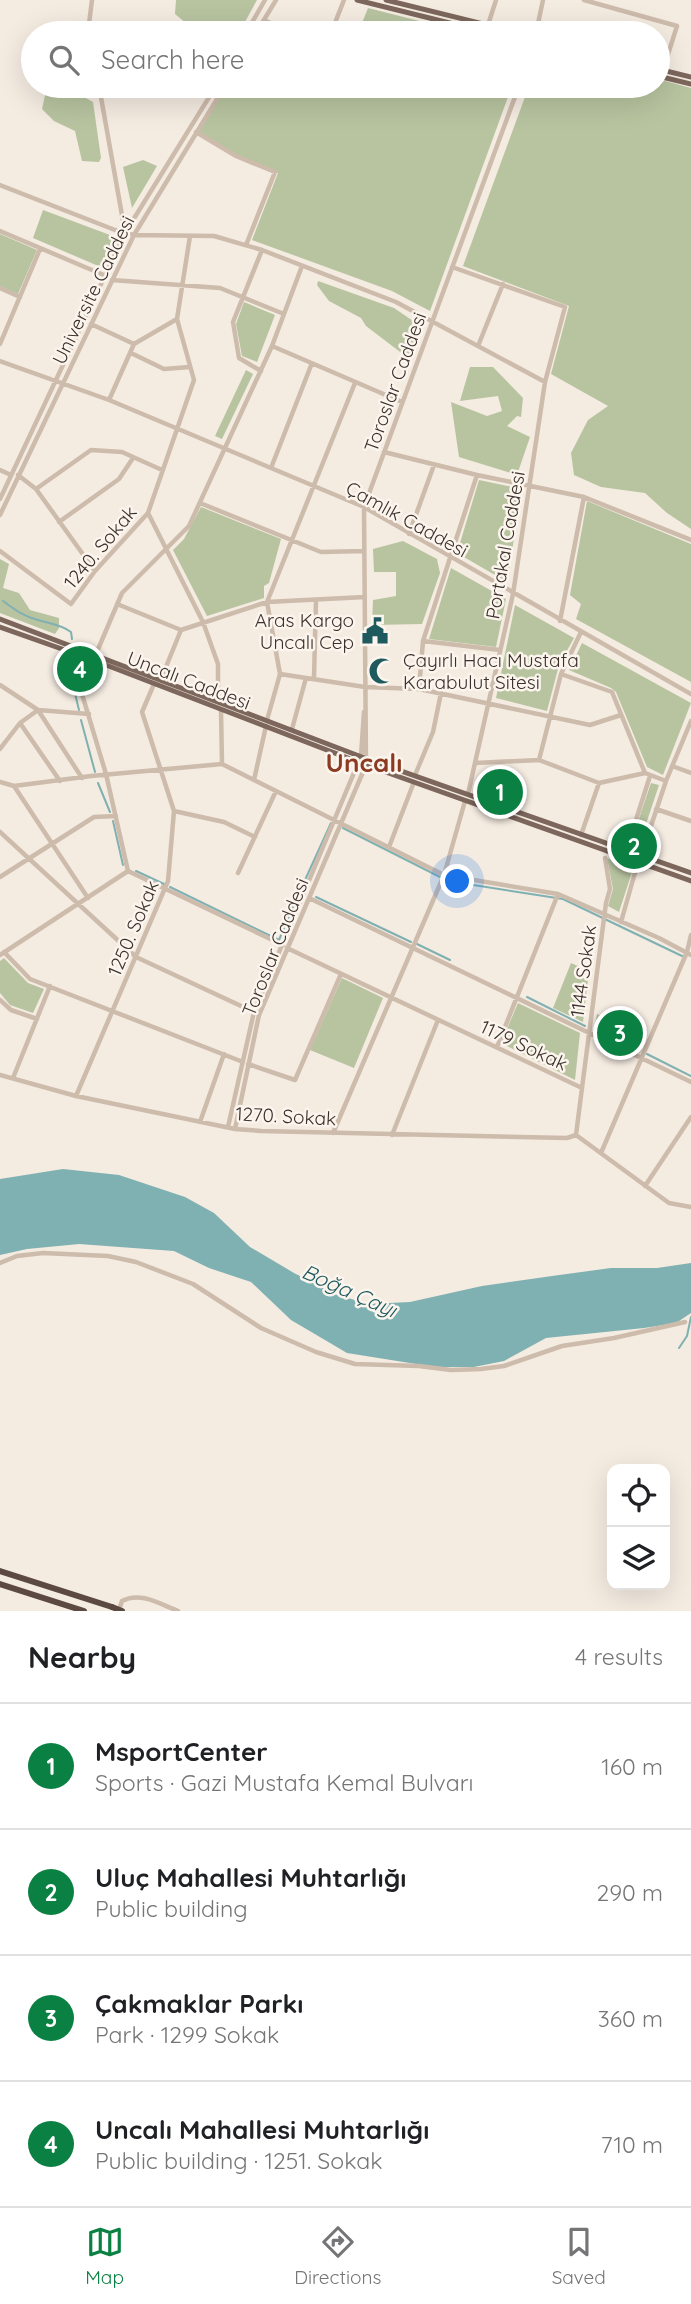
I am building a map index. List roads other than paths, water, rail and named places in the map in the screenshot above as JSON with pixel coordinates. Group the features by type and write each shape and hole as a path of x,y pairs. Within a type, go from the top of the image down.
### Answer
{"highway":[{"path":"0,1572 117,1610"},
{"path":"0,1584 84,1611"}],"main road":[{"path":"357,0 442,21"},
{"path":"386,0 473,21"},
{"path":"670,71 691,76"},
{"path":"670,79 691,84"},
{"name":"Uncalı Caddesi","path":"0,619 153,684 220,710 292,729 364,761"},
{"name":"Uncalı Caddesi","path":"0,627 161,679 364,761"},
{"path":"364,761 639,859 691,881"},
{"path":"467,798 581,835 626,851 639,859 691,873"}],"street":[{"path":"89,21 92,0"},
{"path":"253,21 265,0"},
{"path":"264,20 276,0"},
{"path":"336,21 344,0"},
{"path":"489,21 496,0"},
{"path":"539,21 543,0"},
{"path":"584,0 659,21"},
{"path":"670,24 677,26 670,44"},
{"path":"101,98 125,233"},
{"name":"Universite Caddesi","path":"0,499 125,233 208,98"},
{"name":"Universite Caddesi","path":"0,515 134,235 217,98"},
{"name":"Toroslar Caddesi","path":"285,947 309,898 364,761 364,507 515,98"},
{"path":"196,132 236,156 275,172 246,245"},
{"path":"0,185 125,233 220,237 262,250 396,302 545,382"},
{"path":"0,231 106,276"},
{"path":"131,353 164,369 190,367 177,319 190,236"},
{"path":"0,344 40,248"},
{"path":"261,371 239,358 233,322 262,250"},
{"name":"1250. Sokak","path":"128,872 106,774 82,694 94,657 122,593 189,526 272,346 302,265"},
{"path":"452,267 503,284 478,345"},
{"path":"111,280 220,288 284,314"},
{"name":"Portakal Caddesi","path":"333,1133 444,875 467,798 513,594 545,382 565,307 503,284"},
{"path":"0,288 20,297"},
{"path":"109,400 134,344 177,319"},
{"path":"91,324 134,344"},
{"path":"272,346 402,402"},
{"name":"Çamlık Caddesi","path":"0,361 109,400 364,507 691,694"},
{"path":"271,468 312,363"},
{"name":"1240. Sokak","path":"0,551 71,604 95,571 148,513 194,380 190,367"},
{"path":"254,780 280,674 267,602 355,383"},
{"path":"36,489 91,450 122,452 162,470"},
{"path":"384,452 584,497 691,540"},
{"path":"59,522 119,479 133,458"},
{"path":"409,534 434,465"},
{"path":"0,470 11,475"},
{"path":"18,475 36,489 95,571"},
{"path":"419,689 423,641 477,475"},
{"path":"560,621 584,497"},
{"path":"200,503 321,552 364,551"},
{"path":"148,513 203,622 218,664 218,701"},
{"path":"117,604 181,630 267,602 365,597"},
{"path":"314,678 316,600"},
{"path":"161,679 181,630"},
{"path":"539,760 561,674 581,632"},
{"path":"423,641 500,650"},
{"path":"280,674 365,687 419,689 590,725 621,715"},
{"path":"561,674 612,692 647,775 626,851"},
{"path":"292,729 306,678"},
{"name":"1250. Sokak","path":"76,1096 168,881 174,811 142,712 153,684"},
{"path":"0,685 38,710 82,778"},
{"path":"389,847 433,732 441,693"},
{"path":"0,749 20,723 38,710 89,714"},
{"path":"220,710 222,764"},
{"path":"621,922 666,780 691,721"},
{"path":"20,723 60,781"},
{"path":"475,763 539,760 599,783 647,775 666,780"},
{"path":"0,782 15,786 106,774 222,764 444,875 558,894 687,956"},
{"path":"672,766 691,773"},
{"path":"581,835 599,783"},
{"path":"15,786 88,898"},
{"path":"238,873 276,791"},
{"path":"656,809 691,821"},
{"path":"174,811 224,822 255,838"},
{"path":"0,877 94,817 116,816"},
{"name":"Toroslar Caddesi","path":"228,1127 257,1013 339,822"},
{"path":"0,832 136,957 257,1013"},
{"name":"1144 Sokak","path":"582,1088 610,889 605,858"},
{"path":"128,872 2,954 30,979 295,1080 341,974"},
{"name":"1179 Sokak","path":"128,872 582,1088 576,1135"},
{"path":"496,1047 558,894"},
{"path":"309,898 691,1082"},
{"path":"601,1153 687,956 691,935"},
{"path":"13,1078 50,986"},
{"path":"0,1000 11,1010 37,1019"},
{"path":"392,1135 438,1020"},
{"path":"200,1122 224,1054"},
{"name":"Toroslar Caddesi","path":"235,1129 245,1063"},
{"name":"1270. Sokak","path":"0,1075 76,1096 261,1132 567,1138 576,1135"},
{"path":"645,1186 691,1117"},
{"path":"576,1135 669,1203 691,1207"},
{"path":"0,1262 17,1256 43,1253 108,1256 136,1262 193,1284 271,1333 316,1352 355,1364 451,1370 481,1369 504,1366 562,1346 614,1338 685,1322"},
{"path":"117,1610 122,1601 131,1596 140,1596 178,1611"}],"water":[{"path":"63,1169 119,1175 185,1197 214,1213 250,1247 294,1273 337,1295 369,1304 410,1302 482,1286 611,1268 657,1268 691,1263 691,1313 676,1323 546,1338 504,1361 474,1367 435,1367 347,1353 291,1320 251,1282 209,1268 174,1251 79,1244 27,1249 0,1255 0,1179"}],"waterway":[{"path":"3,601 28,617 67,629 71,632 72,639"},
{"path":"66,657 79,710"},
{"path":"81,720 95,772"},
{"path":"98,783 110,812"},
{"path":"113,821 123,865"},
{"path":"300,891 331,823"},
{"path":"343,828 448,881 563,899 682,956"},
{"path":"136,871 164,884"},
{"path":"170,887 279,940 297,897"},
{"path":"316,897 411,942"},
{"path":"417,944 450,960"},
{"path":"527,997 585,1026"},
{"path":"647,1054 691,1076"},
{"path":"679,1348 687,1336 691,1317"}],"place":[{"name":"Aras Kargo Uncalı Cep","path":"375,631"},
{"name":"Uncalı Mahallesi Muhtarlığı","path":"80,669"},
{"name":"Çayırlı Hacı Mustafa Karabulut Sitesi","path":"382,671"},
{"name":"MsportCenter","path":"500,792"},
{"name":"Uluç Mahallesi Muhtarlığı","path":"634,846"},
{"name":"Çakmaklar Parkı","path":"620,1033"}],"district":[{"name":"Uncalı","path":"364,763"}],"water label":[{"name":"Boğa Çayı","path":"349,1291"}]}
